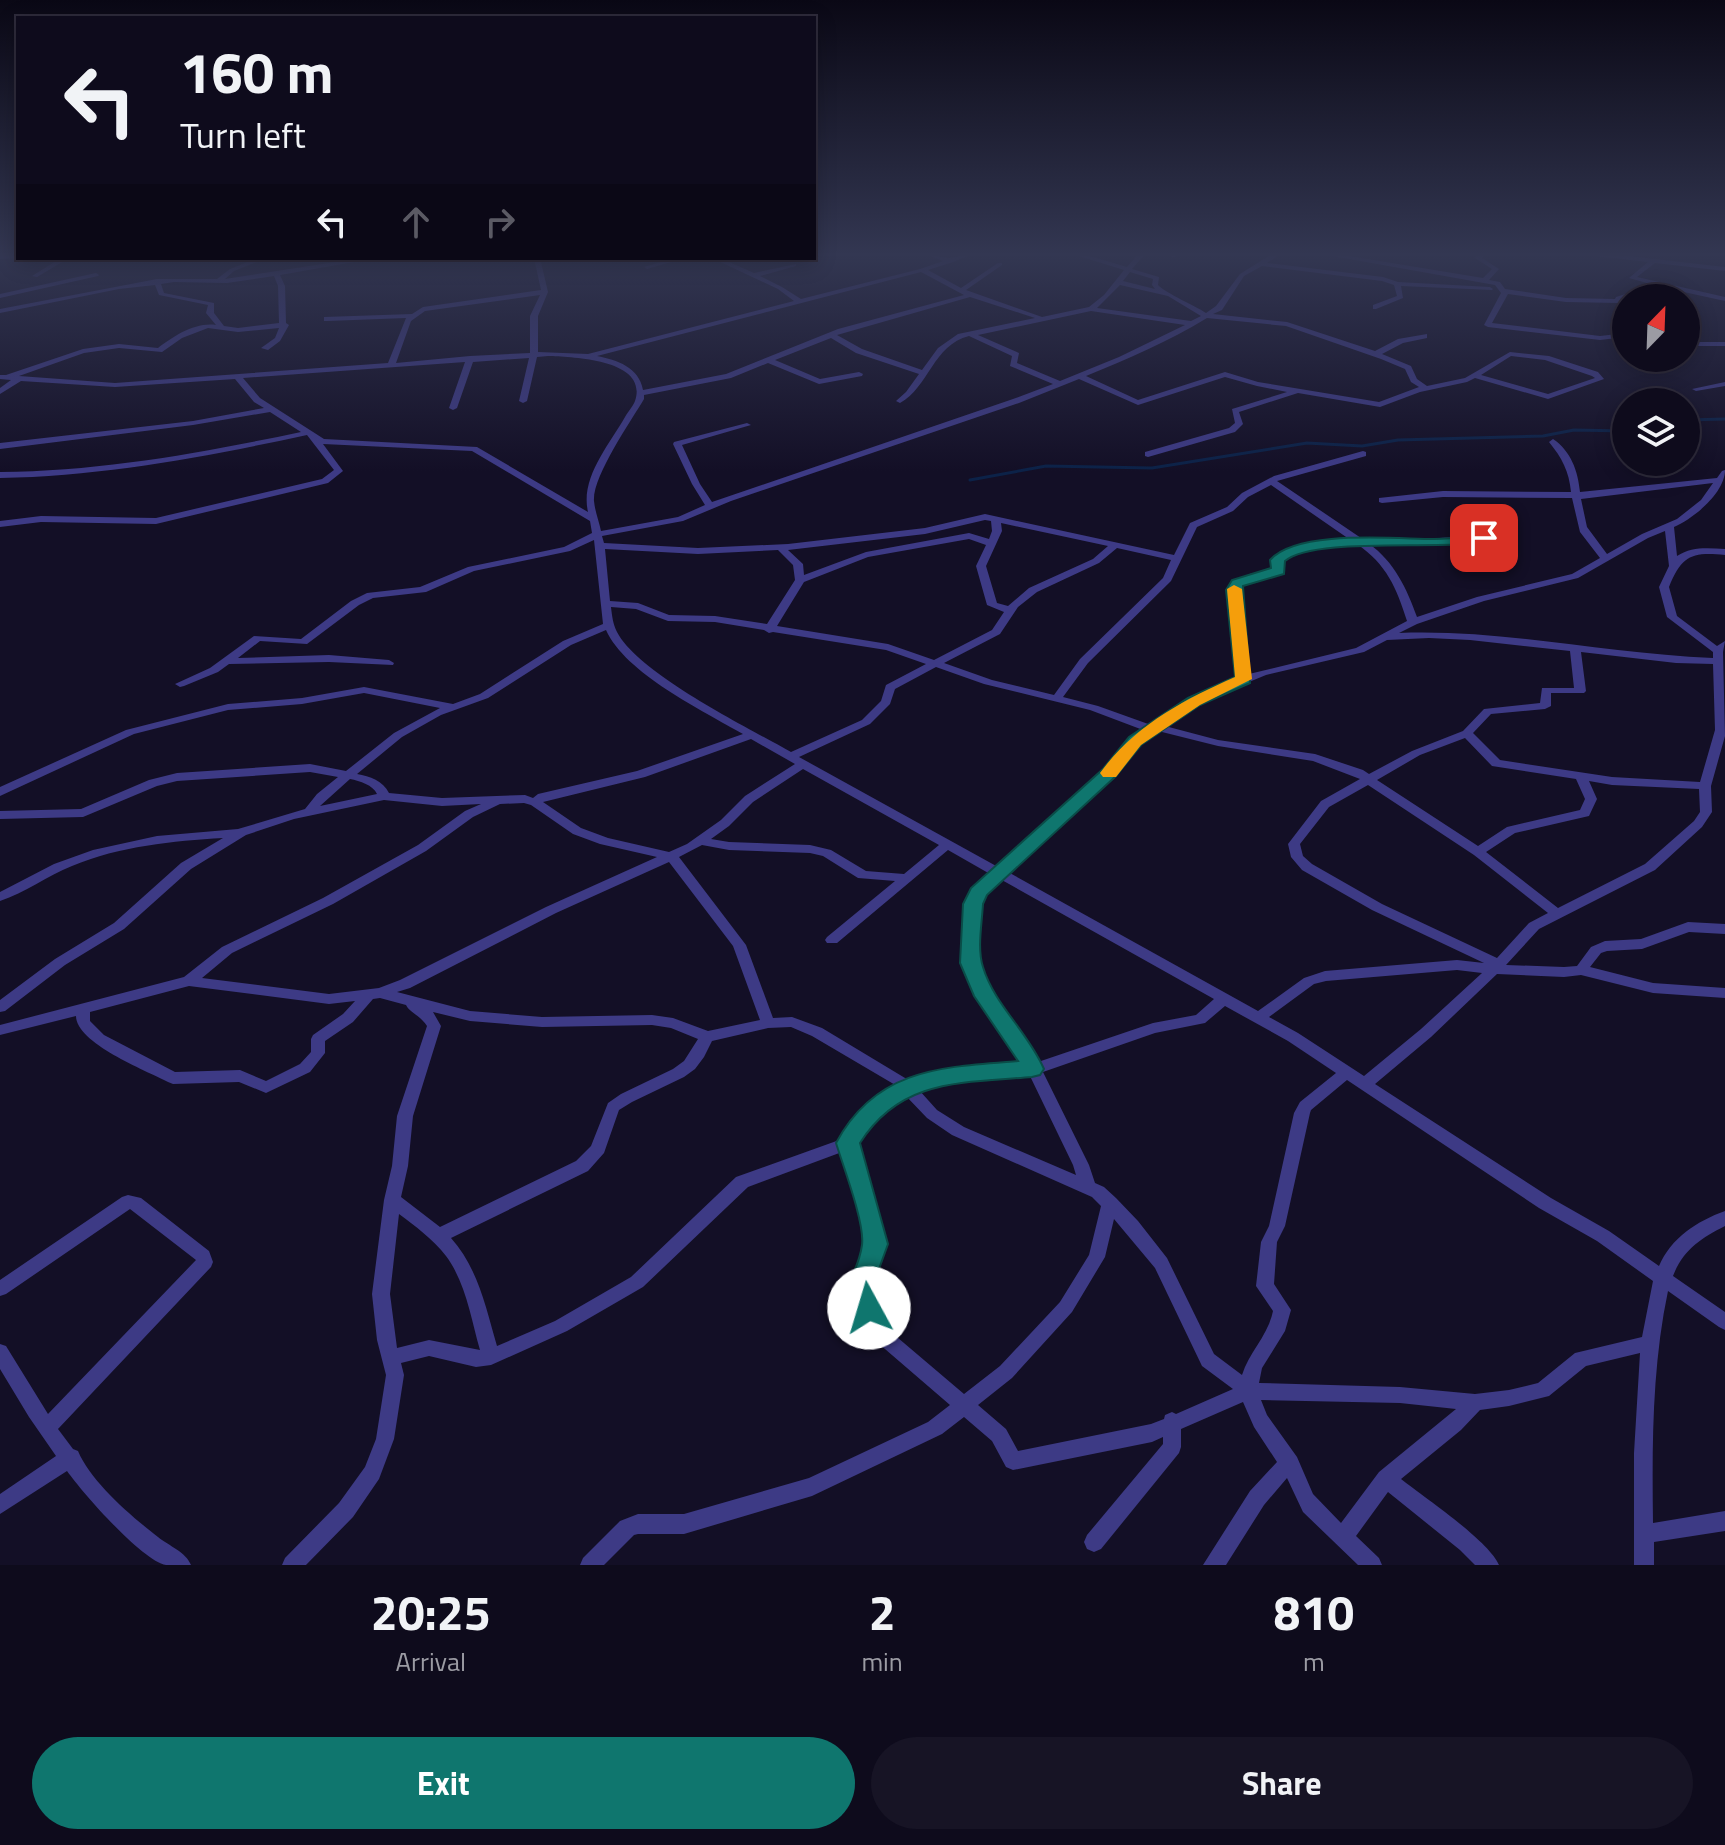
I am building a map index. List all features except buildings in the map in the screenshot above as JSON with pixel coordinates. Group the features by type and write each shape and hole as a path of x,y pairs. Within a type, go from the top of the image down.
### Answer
{"street":[{"path":"0,392 8,378 68,354 111,347 155,351 192,330 221,327 238,330 285,325"},
{"path":"265,348 278,341 285,325"},
{"path":"392,363 407,325"},
{"path":"523,401 534,354 534,325"},
{"path":"8,378 115,385 470,358 534,354 591,355 706,325"},
{"path":"641,393 698,384 771,361 863,325"},
{"path":"900,401 916,390 923,373 942,346 970,334 1006,325"},
{"path":"180,684 228,661 243,645 258,638 303,642 355,603 371,595 422,590 471,569 567,549 598,534 680,519 1061,384 1192,325"},
{"path":"1290,325 1408,368 1414,380 1426,389"},
{"path":"1488,325 1600,338 1612,337"},
{"path":"970,334 1016,355 1013,364 1061,384"},
{"path":"832,335 859,351 923,373"},
{"path":"1375,354 1401,341 1424,336"},
{"path":"1700,344 1725,344"},
{"path":"1080,376 1138,403 1221,374 1374,406 1475,376 1501,358 1515,354 1551,360 1595,374 1600,379 1548,397 1475,376"},
{"path":"591,355 624,369 634,377 641,393 625,428 594,479 589,498 598,534 609,625 621,646 651,673 790,757 1259,1017 1664,1279 1725,1322"},
{"path":"453,408 470,358"},
{"path":"771,361 819,382 859,374"},
{"path":"236,375 248,392 270,409 311,435 330,442 474,449 598,534 698,551 781,548 925,531 976,517 1176,558"},
{"path":"1700,388 1725,384"},
{"path":"1148,454 1232,430 1239,424 1235,411 1297,390"},
{"path":"0,446 193,423 270,409"},
{"path":"711,507 677,444 747,425"},
{"path":"0,475 43,476 141,467 311,435"},
{"path":"0,524 41,519 156,521 311,485 339,474 311,435"},
{"path":"1553,442 1570,459 1585,534 1605,558"},
{"path":"1057,698 1084,661 1167,579 1193,525 1230,509 1245,495 1271,481 1363,454"},
{"path":"1382,500 1457,494 1576,495 1722,476"},
{"path":"1087,1185 1081,1165 1022,1044 982,990 971,963 973,904 978,892 1110,773 1135,741 1207,694 1244,679 1360,650 1413,622 1493,595 1565,580 1669,527 1704,502 1722,476"},
{"path":"1271,481 1361,542 1391,571 1413,622"},
{"path":"1244,679 1234,590 1237,583 1257,574 1278,571 1278,560 1290,551 1361,542 1433,544 1484,538 1491,535 1492,510"},
{"path":"996,520 997,531 981,566 992,605 1010,610"},
{"path":"1669,527 1674,567"},
{"path":"769,630 800,580 866,555 969,536 991,543"},
{"path":"790,757 862,725 886,702 890,687 996,632 1010,610 1033,590 1096,561 1116,544"},
{"path":"781,548 798,564 800,580"},
{"path":"1721,660 1678,624 1667,610 1664,587 1683,554 1691,551 1725,552"},
{"path":"606,604 638,606 668,618 715,619 888,647 988,682 1057,698 1155,728 1218,743 1328,762 1371,780 1478,852 1557,914"},
{"path":"309,812 321,797 398,735 453,707 484,696 556,649 609,625"},
{"path":"1383,638 1467,634 1641,657 1721,660"},
{"path":"1496,966 1377,907 1307,867 1297,857 1294,844 1325,804 1416,753 1467,733 1488,711 1545,706 1546,690 1580,691 1575,647"},
{"path":"228,661 278,662 341,656 389,663"},
{"path":"1365,1084 1426,1033 1534,926 1627,881 1662,859 1702,818 1707,804 1705,786 1721,730 1721,660"},
{"path":"0,792 130,732 228,707 302,701 364,690 453,707"},
{"path":"1467,733 1493,762 1612,781 1705,786"},
{"path":"535,802 542,797 641,774 752,735"},
{"path":"83,1008 83,1023 99,1039 173,1078 240,1076 266,1087 305,1068 318,1053 318,1039 381,995 551,910 672,857 700,841 749,799 803,764"},
{"path":"0,815 83,813 153,783 177,777 310,768 350,773 380,787 384,796"},
{"path":"1478,852 1511,830 1585,813 1591,799 1581,776"},
{"path":"0,897 63,865 119,847 182,836 242,832 309,812 384,796 442,802 504,799 535,802 577,831 604,841 672,857 739,945 768,1023"},
{"path":"189,981 227,950 328,901 422,848 469,814 504,799"},
{"path":"0,1007 45,972 119,926 186,866 242,832"},
{"path":"700,841 729,846 810,849 827,853 863,875 906,878"},
{"path":"832,940 948,844"},
{"path":"1581,970 1596,950 1605,946 1642,944 1688,927 1725,929"},
{"path":"1259,1017 1316,978 1457,965 1564,972 1581,970 1653,988 1725,993"},
{"path":"0,1030 189,981 300,997 381,995 470,1016 542,1022 652,1020 673,1023 707,1037 768,1023 792,1022 817,1032 910,1088 932,1114 958,1131 1087,1185 1110,1203 1147,1244 1173,1282 1208,1360 1249,1391 1266,1434 1290,1463 1308,1503 1372,1565"},
{"path":"292,1565 346,1510 372,1473 385,1439 392,1402 395,1375 381,1294 405,1116 434,1026 427,1014 381,995"},
{"path":"391,1358 429,1348 476,1359 491,1357 561,1326 637,1282 742,1182 848,1143 865,1115 884,1098 943,1075 1032,1069 1077,1057 1153,1028 1200,1019 1225,998"},
{"path":"438,1236 582,1166 598,1149 613,1107 686,1070 700,1056 707,1037"},
{"path":"1249,1391 1256,1362 1267,1350 1281,1323 1282,1310 1265,1286 1267,1257 1303,1123 1302,1113 1305,1106 1347,1072"},
{"path":"848,1143 867,1201 875,1244 862,1280 869,1308 884,1337 999,1435 1013,1461 1152,1433 1172,1421 1249,1391 1400,1395 1475,1402 1536,1393 1581,1359 1623,1346 1650,1343"},
{"path":"392,1200 438,1236 456,1256 467,1277 491,1357"},
{"path":"0,1289 128,1202 135,1203 203,1256 203,1268 48,1427"},
{"path":"590,1565 627,1528 638,1524 684,1524 812,1487 935,1428 1006,1372 1084,1283 1104,1235 1110,1203"},
{"path":"1644,1565 1650,1343 1664,1279 1670,1260 1681,1245 1725,1218"},
{"path":"0,1352 48,1427 116,1517 147,1544 181,1565"},
{"path":"1343,1537 1386,1479 1454,1424 1475,1402"},
{"path":"1094,1542 1172,1447 1172,1421"},
{"path":"0,1505 71,1457"},
{"path":"1213,1565 1229,1546 1262,1489 1290,1463"},
{"path":"1386,1479 1467,1543 1489,1565"},
{"path":"1644,1534 1725,1521"}],"waterway":[{"path":"1700,420 1725,419"},
{"path":"970,480 1046,466 1152,468 1307,443 1362,446 1398,440 1612,431"}],"slow traffic":[{"path":"1109,773 1135,741 1194,701 1244,679 1238,642 1240,621 1234,589"}],"route":[{"path":"869,1308 862,1280 875,1244 867,1201 862,1194 848,1143 865,1115 884,1098 935,1077 1032,1069 1022,1044 982,990 971,963 973,904 978,892 1110,773 1135,741 1194,701 1244,679 1238,642 1240,621 1234,590 1237,583 1257,574 1278,571 1278,560 1286,553 1315,546 1416,541 1433,544 1484,538"}]}
